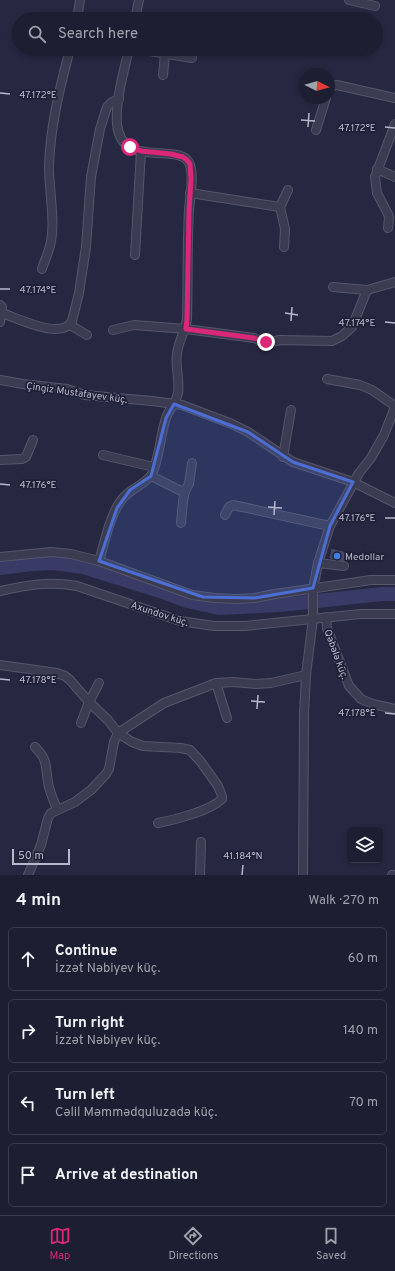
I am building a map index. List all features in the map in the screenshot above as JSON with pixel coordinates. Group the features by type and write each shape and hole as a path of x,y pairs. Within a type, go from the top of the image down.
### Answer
{"street":[{"path":"78,12 80,0"},
{"path":"136,12 139,0"},
{"path":"349,0 374,6"},
{"path":"42,269 50,245 52,226 49,167 52,132 68,56"},
{"path":"99,561 110,524 123,498 130,490 143,483 151,476 166,418 178,394 176,363 177,352 186,329 187,319 189,219 192,172 190,164 183,157 171,154 141,151 130,147 123,142 119,134 117,123 118,99 127,56"},
{"path":"163,75 165,56"},
{"path":"178,56 192,58"},
{"path":"335,85 395,98"},
{"path":"70,326 79,293 86,247 90,177 100,129 107,108 112,102 118,99"},
{"path":"316,130 324,104"},
{"path":"388,228 388,214 377,193 375,177 395,124"},
{"path":"135,255 141,151"},
{"path":"377,170 395,177"},
{"path":"284,248 285,229 280,207 288,190"},
{"path":"190,193 280,207"},
{"path":"333,287 367,290 395,282"},
{"path":"113,330 134,325 186,329 254,338 266,342 280,340 332,340 342,336 352,327 367,290"},
{"path":"0,322 1,309 39,326 51,329 60,329 70,326 86,335"},
{"path":"303,875 304,715 306,675 313,615 313,591 318,563 330,526 358,473 372,458 384,435 395,406 372,390 360,385 328,379"},
{"name":"Çingiz Mustafayev küç.","path":"0,380 66,389 85,395 174,404 194,409 248,432 292,462 353,482 395,503"},
{"path":"283,457 291,410"},
{"path":"0,460 22,459 26,457 33,440"},
{"path":"103,455 154,467"},
{"path":"181,523 185,491 189,484 192,463"},
{"path":"151,476 179,490 185,491"},
{"path":"225,515 229,506 233,505 330,526"},
{"path":"0,557 60,552 99,561 192,595 236,600 313,591 371,580 395,580"},
{"path":"318,563 344,566"},
{"name":"Axundov küç.","path":"0,591 33,584 62,583 77,586 180,621 214,626 245,626 313,615 326,617 361,614 395,614"},
{"name":"Qəbələ küç.","path":"326,617 327,628 349,686 361,699 373,704 395,708"},
{"path":"0,665 57,673 65,676 108,720 118,733 132,742 143,746 181,748 190,750 201,762 218,786 222,796 220,801 180,818 158,823"},
{"path":"28,875 41,845 48,818 51,813 75,802 85,795 106,774 109,769 114,742 118,733 164,702 216,683 271,683 306,675"},
{"path":"81,723 89,702 99,683"},
{"path":"216,683 227,718"},
{"path":"35,747 43,754 48,783 57,810"},
{"path":"200,875 201,842"}],"highlighted area":[{"path":"174,404 248,432 293,462 353,482 330,526 313,588 255,598 203,597 99,561 117,508 130,490 151,476 166,418"}],"building":[{"path":"331,548 347,552 345,562 329,559"}],"waterway":[{"path":"0,568 53,563 83,567 187,601 219,608 280,605 382,594 395,594"}],"place":[{"name":"Medollar","path":"337,556"}],"route":[{"path":"130,147 141,151 171,154 183,157 190,164 192,172 189,211 186,329 254,338 266,342"}]}
